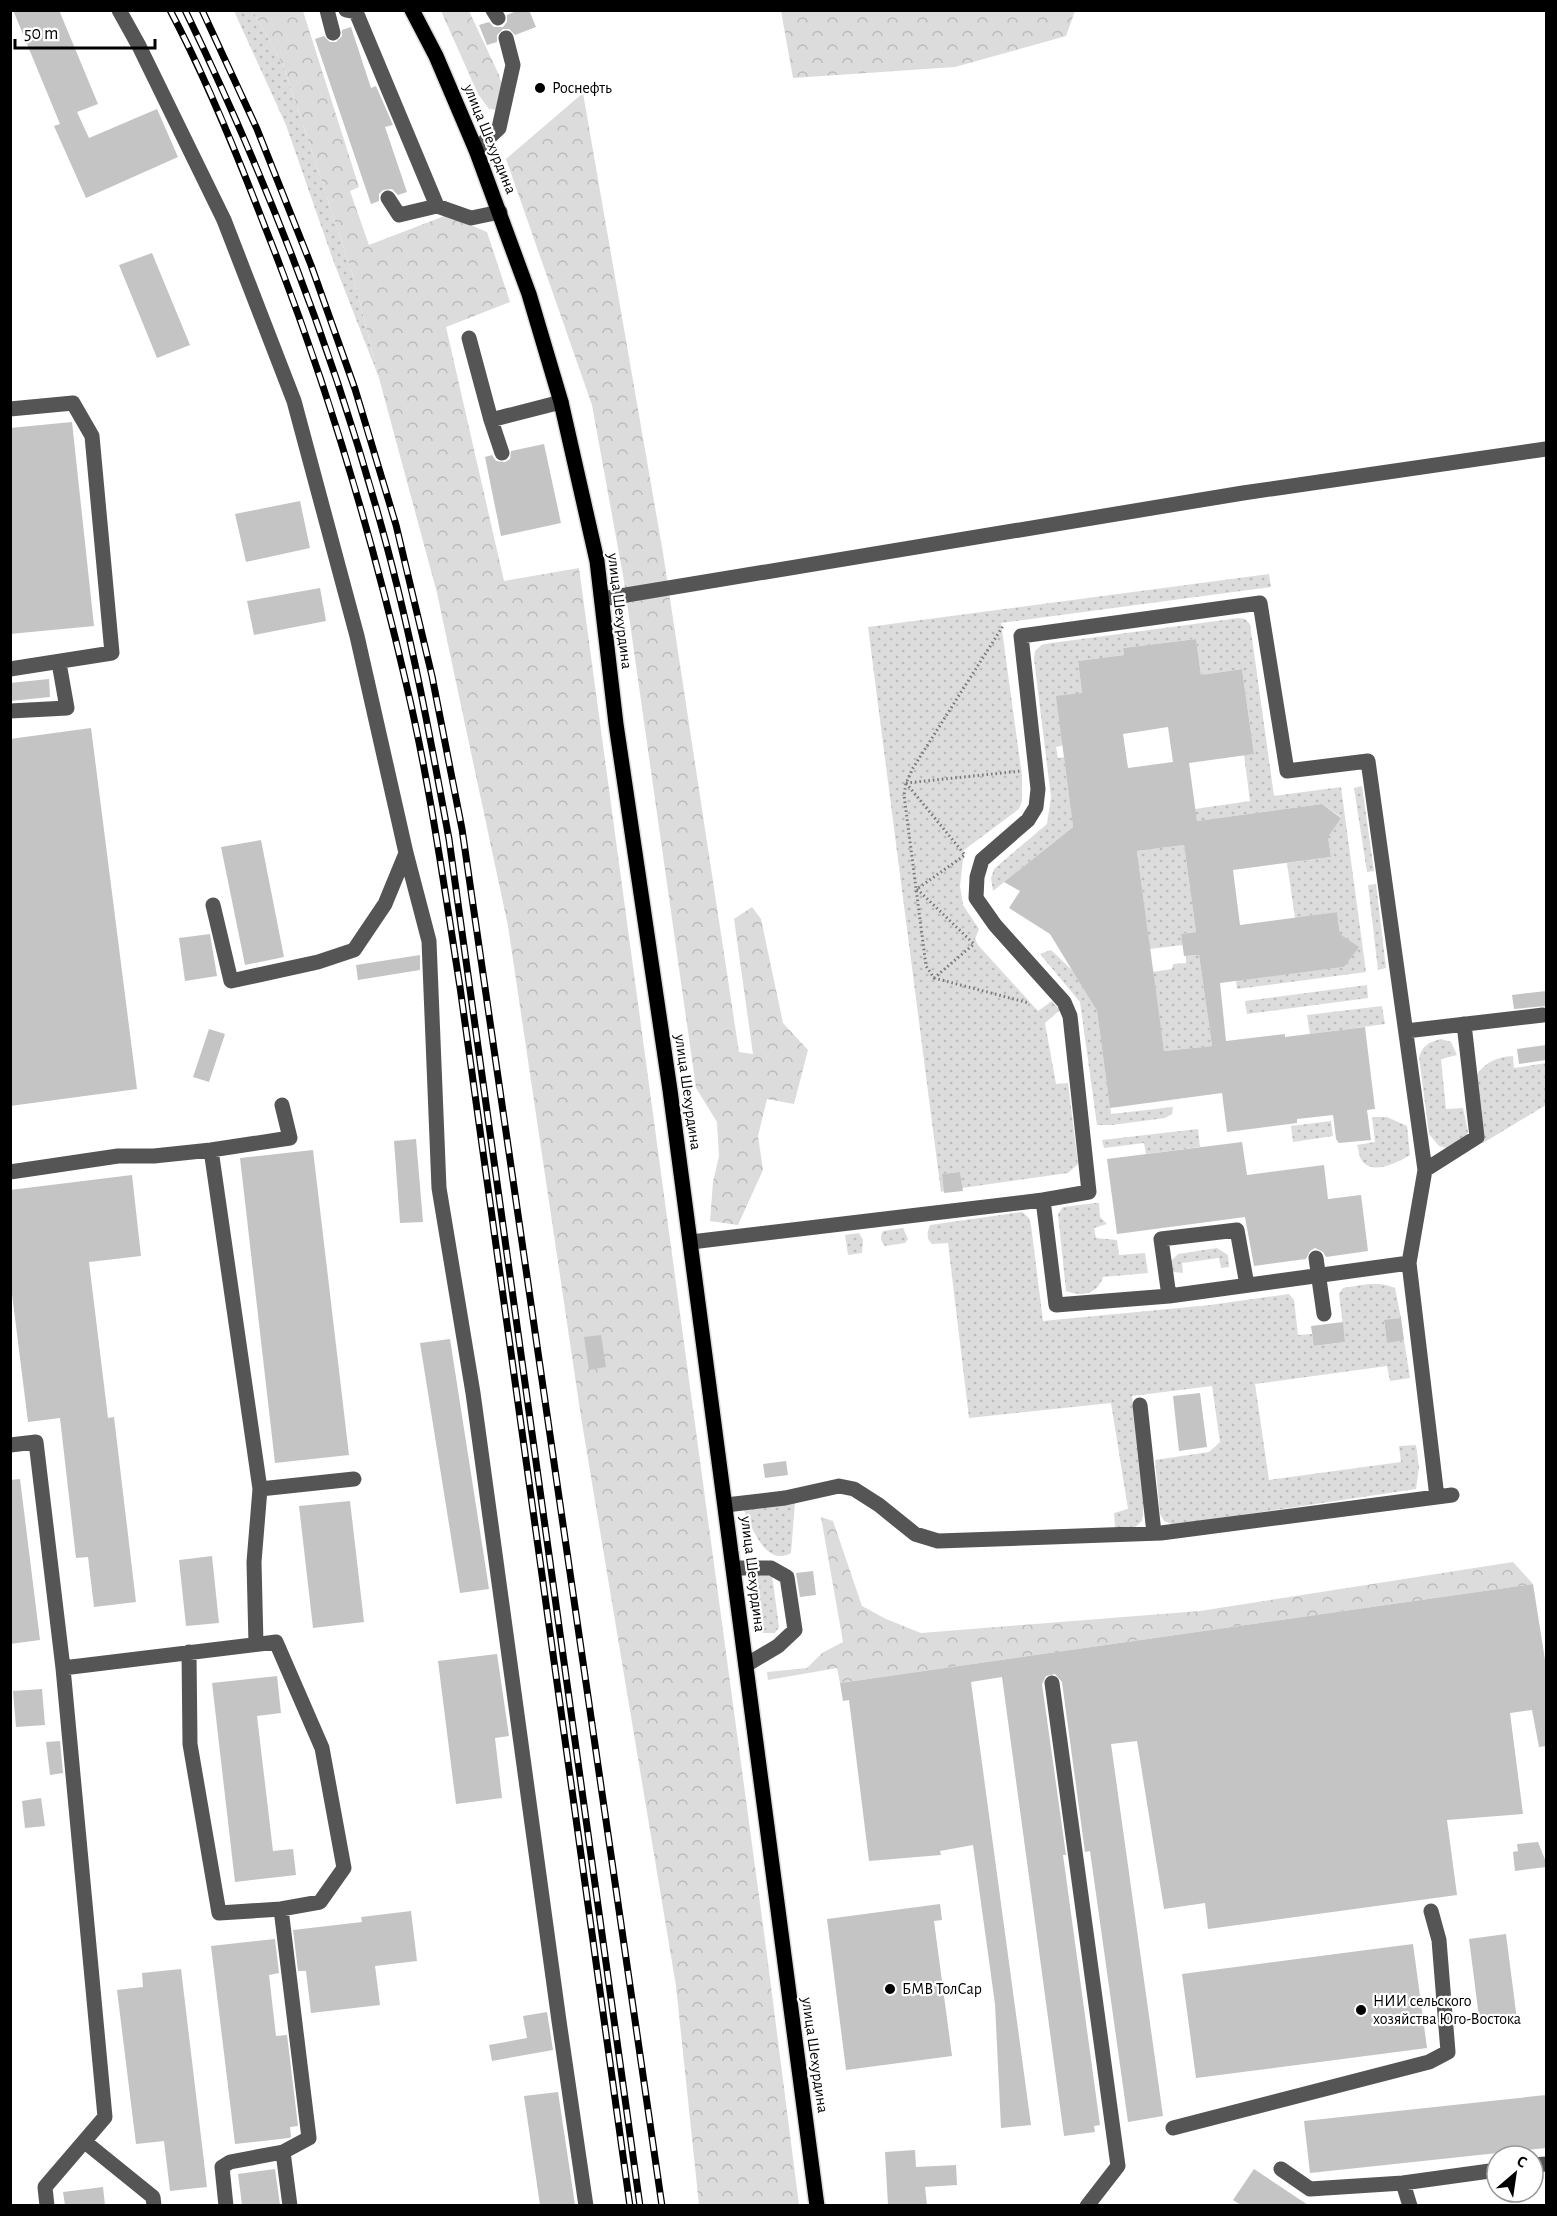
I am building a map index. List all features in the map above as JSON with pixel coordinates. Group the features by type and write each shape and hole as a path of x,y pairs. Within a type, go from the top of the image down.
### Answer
{"main road":[{"name":"улица Шехурдина","path":"412,10 436,56 476,150 529,294 561,402 597,561 616,724 691,1242 818,2205"}],"street":[{"path":"119,10 224,220 294,400 357,636 406,853 429,941 439,1188 472,1393 558,2021 586,2205"},
{"path":"327,10 333,33"},
{"path":"346,10 356,12 437,206"},
{"path":"476,150 499,128 513,65 506,38"},
{"path":"388,198 399,214 437,206 471,218 500,212"},
{"path":"469,338 490,420 502,453"},
{"path":"490,420 561,402"},
{"path":"10,409 73,403 92,436 112,653 10,669"},
{"path":"602,599 1243,493 1546,449"},
{"path":"691,1242 1042,1200 1089,1192 1070,1016 1060,997 995,925 976,898 977,877 982,860 1028,820 1036,807 1038,789 1021,636 1260,603 1287,771 1368,761 1425,1170 1409,1263 1445,1496 1154,1533 938,1541 915,1533 854,1489 839,1486 785,1498 726,1505"},
{"path":"10,711 67,708 59,663"},
{"path":"213,905 231,981 318,962 354,950 384,904 406,853"},
{"path":"1406,1031 1543,1015"},
{"path":"1425,1170 1477,1137 1464,1024"},
{"path":"10,1172 118,1156 154,1156 212,1150 290,1138 282,1105"},
{"path":"212,1150 260,1489 254,1562 256,1644"},
{"path":"1042,1200 1056,1305 1169,1296 1409,1263"},
{"path":"1169,1296 1161,1239 1237,1230 1246,1285"},
{"path":"1316,1258 1324,1314"},
{"path":"1140,1405 1154,1533"},
{"path":"10,1444 36,1442 63,1668 105,2116 45,2187 47,2205"},
{"path":"260,1489 354,1479"},
{"path":"734,1568 771,1568 787,1577 795,1630 778,1646 746,1665"},
{"path":"63,1668 189,1652 276,1642 322,1749 344,1868 320,1902 281,1909 219,1913 190,1744 189,1652"},
{"path":"1052,1683 1118,2166 1088,2205"},
{"path":"226,2205 222,2167 230,2162 284,2152 309,2138 281,1909"},
{"path":"1173,2128 1429,2062 1448,2052 1438,1940 1431,1911"},
{"path":"85,2142 153,2197 154,2205"},
{"path":"284,2152 290,2205"},
{"path":"1281,2169 1310,2189 1403,2182 1485,2172"},
{"path":"1403,2182 1410,2205"}],"path":[{"path":"1003,626 913,768 906,783 904,795 926,966 934,978 1029,1004"},
{"path":"906,783 1023,771"},
{"path":"906,783 965,855 917,889"},
{"path":"917,889 974,944 934,978"}],"green space":[{"path":"781,10 1075,11 1066,36 955,67 793,78"},
{"path":"234,11 253,11 284,67 354,279 379,378 333,260 286,125"},
{"path":"253,11 303,11 359,187 350,191 369,245 447,215 487,232 510,302 446,327 504,581 579,568 799,2205 699,2205 676,1986 581,1417 508,926 437,593 354,279 284,67"},
{"path":"441,11 469,11 499,75 506,98 500,110 489,109 478,94"},
{"path":"583,93 663,553 739,1052 753,1054 734,919 752,907 761,919 783,1023 808,1050 794,1104 767,1099 758,1136 763,1170 738,1225 710,1221 713,1182 719,1156 717,1122 696,1088 624,581 592,405 506,159"},
{"path":"1269,574 1271,587 1001,623 1022,776 1022,801 1019,809 964,850 960,886 963,905 979,929 975,939 978,945 1038,1011 1052,1001 1060,1010 1045,1023 1056,1084 1068,1083 1078,1164 1068,1173 962,1188 960,1172 942,1174 944,1191 941,1192 868,627"},
{"path":"1245,619 1250,624 1274,796 1341,787 1366,972 1237,989 1236,980 1344,967 1358,947 1340,934 1337,912 1295,918 1287,863 1331,857 1328,837 1341,817 1322,804 1197,821 1195,809 1250,801 1244,755 1254,754 1242,669 1201,675 1196,639 1123,648 1124,655 1078,661 1082,693 1063,745 1056,747 1058,758 1064,757 1073,827 993,891 991,878 994,869 1047,824 1051,797 1034,659 1038,648 1044,644"},
{"path":"1362,786 1374,871 1367,872 1354,788"},
{"path":"1184,845 1196,932 1181,934 1183,945 1150,949 1137,851"},
{"path":"1376,884 1386,968 1378,970 1368,885"},
{"path":"1051,950 1073,971 1097,1011 1111,1114 1173,1107 1172,1114 1165,1118 1097,1125 1080,1002 1040,954"},
{"path":"1199,955 1212,1046 1164,1051 1152,972 1172,969 1173,964 1186,963 1186,956"},
{"path":"1367,985 1368,998 1247,1014 1245,1001"},
{"path":"1382,1006 1385,1024 1310,1034 1307,1015"},
{"path":"1441,1039 1451,1042 1457,1055 1441,1059 1446,1109 1463,1108 1468,1132 1464,1139 1447,1148 1439,1146 1429,1134 1419,1057 1427,1045"},
{"path":"1513,1056 1514,1068 1546,1063 1546,1105 1483,1143 1475,1078 1482,1068 1491,1062"},
{"path":"1372,1117 1387,1117 1407,1126 1410,1155 1385,1166 1371,1167 1365,1164 1360,1158 1357,1145 1375,1142"},
{"path":"1331,1121 1333,1136 1293,1142 1291,1126"},
{"path":"1198,1129 1200,1147 1146,1154 1144,1143 1104,1148 1102,1140"},
{"path":"1099,1203 1100,1217 1107,1224 1094,1228 1096,1238 1117,1240 1119,1255 1145,1253 1148,1273 1103,1277 1097,1288 1088,1293 1078,1294 1066,1291 1058,1214 1063,1207"},
{"path":"1022,1212 1029,1218 1031,1225 1043,1321 1210,1305 1289,1294 1294,1300 1298,1335 1312,1334 1315,1346 1345,1342 1339,1294 1343,1288 1376,1284 1395,1288 1401,1318 1384,1321 1387,1342 1404,1340 1410,1378 1390,1381 1387,1366 1255,1384 1269,1480 1401,1462 1399,1446 1416,1445 1419,1467 1416,1489 1174,1525 1164,1521 1160,1514 1155,1460 1209,1452 1220,1442 1212,1386 1132,1396 1144,1501 1142,1521 1133,1529 1115,1527 1114,1513 1128,1509 1111,1403 969,1418 948,1243 932,1244 928,1237 928,1230 930,1225"},
{"path":"903,1228 908,1239 905,1243 885,1246 881,1238 883,1231"},
{"path":"859,1233 863,1240 862,1253 848,1255 845,1235"},
{"path":"1217,1248 1228,1255 1229,1267 1221,1268 1219,1258 1182,1263 1183,1273 1173,1272 1171,1261 1178,1254"},
{"path":"795,1502 791,1553 782,1556 774,1555 760,1542 743,1508"},
{"path":"821,1517 833,1521 862,1606 886,1619 921,1633 1200,1611 1513,1562 1533,1584 840,1683 837,1668 768,1680 767,1672 807,1668 822,1653 843,1642"},
{"path":"755,1573 772,1575 779,1627 775,1633 763,1633 759,1625 752,1577"}],"building":[{"path":"13,10 59,10 98,104 77,112 89,138 157,109 178,157 86,198 54,126 60,124"},
{"path":"519,10 529,10 536,27 515,35 509,29 503,29 497,35 497,42 487,45 479,25 489,22 494,27 503,27 507,22 507,15"},
{"path":"351,27 371,88 376,86 393,125 385,127 407,192 398,195 392,189 383,190 379,194 379,201 371,204 315,39 324,36 330,42 336,42 342,36 342,30"},
{"path":"152,253 190,345 157,358 119,265"},
{"path":"72,422 94,626 10,634 10,428"},
{"path":"544,444 561,523 501,536 485,457 492,455 496,461 505,462 510,459 511,451"},
{"path":"300,501 310,548 246,562 235,514"},
{"path":"320,588 326,621 254,635 247,601"},
{"path":"1196,639 1201,675 1242,669 1254,754 1189,763 1197,821 1322,804 1341,818 1328,837 1331,857 1233,870 1240,925 1337,912 1340,934 1359,947 1344,967 1220,983 1226,1041 1285,1034 1285,1037 1365,1027 1375,1109 1367,1110 1371,1140 1339,1143 1336,1139 1333,1115 1297,1119 1297,1123 1227,1132 1222,1093 1110,1108 1097,1011 1050,934 1009,908 1020,891 1004,882 1073,827 1056,696 1082,693 1078,661 1124,655 1123,648","holes":["1168,727 1173,762 1128,768 1123,734","1184,845 1196,932 1181,934 1184,956 1199,955 1212,1046 1164,1051 1137,851"]},
{"path":"49,679 50,697 10,701 10,683"},
{"path":"91,728 137,1089 10,1106 10,739"},
{"path":"261,840 284,957 245,965 221,847"},
{"path":"210,934 217,976 185,981 179,938"},
{"path":"420,955 420,970 358,980 356,965"},
{"path":"1546,991 1546,1006 1514,1009 1512,995"},
{"path":"209,1029 225,1034 209,1082 193,1077"},
{"path":"1546,1045 1546,1060 1519,1064 1517,1049"},
{"path":"416,1139 423,1222 400,1223 394,1141"},
{"path":"1242,1142 1247,1175 1324,1165 1328,1199 1361,1195 1368,1251 1326,1257 1323,1252 1315,1248 1310,1251 1306,1259 1254,1266 1245,1217 1117,1234 1107,1159"},
{"path":"313,1150 349,1455 275,1463 240,1158"},
{"path":"960,1172 963,1191 944,1193 942,1174"},
{"path":"132,1175 141,1256 89,1262 108,1418 114,1417 136,1602 94,1607 88,1557 76,1558 60,1418 28,1422 10,1278 10,1190"},
{"path":"1401,1318 1404,1340 1387,1343 1384,1320"},
{"path":"1343,1322 1345,1342 1314,1346 1311,1326"},
{"path":"601,1335 606,1367 589,1370 584,1337"},
{"path":"450,1339 489,1589 460,1593 420,1343"},
{"path":"1200,1393 1207,1447 1179,1451 1173,1396"},
{"path":"786,1461 788,1475 765,1478 763,1464"},
{"path":"20,1479 40,1640 10,1644 10,1480"},
{"path":"350,1501 364,1622 313,1628 299,1506"},
{"path":"212,1556 219,1623 186,1626 179,1560"},
{"path":"813,1571 816,1595 800,1597 796,1573"},
{"path":"1533,1584 1546,1666 1546,1746 1539,1747 1532,1710 1510,1713 1523,1814 1447,1820 1457,1895 1208,1929 1205,1903 1164,1909 1137,1741 1111,1744 1163,2116 1128,2122 1090,1851 1085,1852 1062,1682 1055,1674 1046,1676 1042,1684 1100,2125 1094,2126 1095,2132 1064,2136 1002,1677 971,1682 1031,2125 1001,2128 995,2004 973,1845 940,1851 941,1855 869,1861 849,1700 843,1701 840,1683"},
{"path":"497,1654 509,1736 495,1738 502,1798 456,1804 438,1661"},
{"path":"277,1676 281,1713 257,1716 273,1851 293,1849 296,1875 235,1882 212,1683"},
{"path":"42,1689 45,1725 16,1727 13,1691"},
{"path":"60,1741 63,1773 50,1775 46,1742"},
{"path":"41,1798 45,1826 25,1828 22,1801"},
{"path":"1538,1842 1546,1867 1515,1871 1513,1852 1518,1851 1517,1844"},
{"name":"БМВ ТолСар","path":"940,1904 942,1920 934,1921 952,2056 846,2070 827,1919"},
{"path":"411,1911 417,1961 375,1966 380,2005 311,2013 306,1971 298,1971 293,1930 362,1922 361,1917"},
{"path":"1506,1934 1517,2020 1480,2025 1469,1939"},
{"path":"275,1939 279,1973 269,1975 276,2036 287,2035 298,2126 290,2127 291,2137 289,2138 235,2144 211,1946"},
{"path":"1413,1944 1427,2048 1196,2078 1182,1974"},
{"path":"181,1969 207,2187 170,2191 164,2141 136,2144 117,1990 143,1987 142,1973"},
{"path":"547,2012 553,2050 492,2061 489,2045 527,2038 523,2016"},
{"path":"558,2092 575,2205 540,2205 524,2096"},
{"path":"1546,2095 1546,2148 1545,2144 1485,2144 1485,2154 1310,2173 1304,2121"},
{"path":"915,2150 916,2167 956,2165 957,2185 925,2187 927,2205 888,2205 885,2152"},
{"path":"275,2169 280,2205 242,2205 238,2174"},
{"path":"1254,2169 1308,2205 1241,2205 1233,2200"},
{"path":"103,2187 105,2205 65,2205 63,2192"}],"railway":[{"path":"170,10 197,63 232,145 307,339 361,510 415,721 460,987 630,2206"},
{"path":"185,10 270,201 343,398 383,532 419,685 449,839 640,2206"},
{"path":"202,10 257,129 311,265 355,389 396,525 432,676 462,829 662,2206"}],"place":[{"name":"Роснефть","path":"540,88"},
{"name":"БМВ ТолСар","path":"890,1989"},
{"name":"НИИ сельского хозяйства Юго-Востока","path":"1361,2010"}]}
